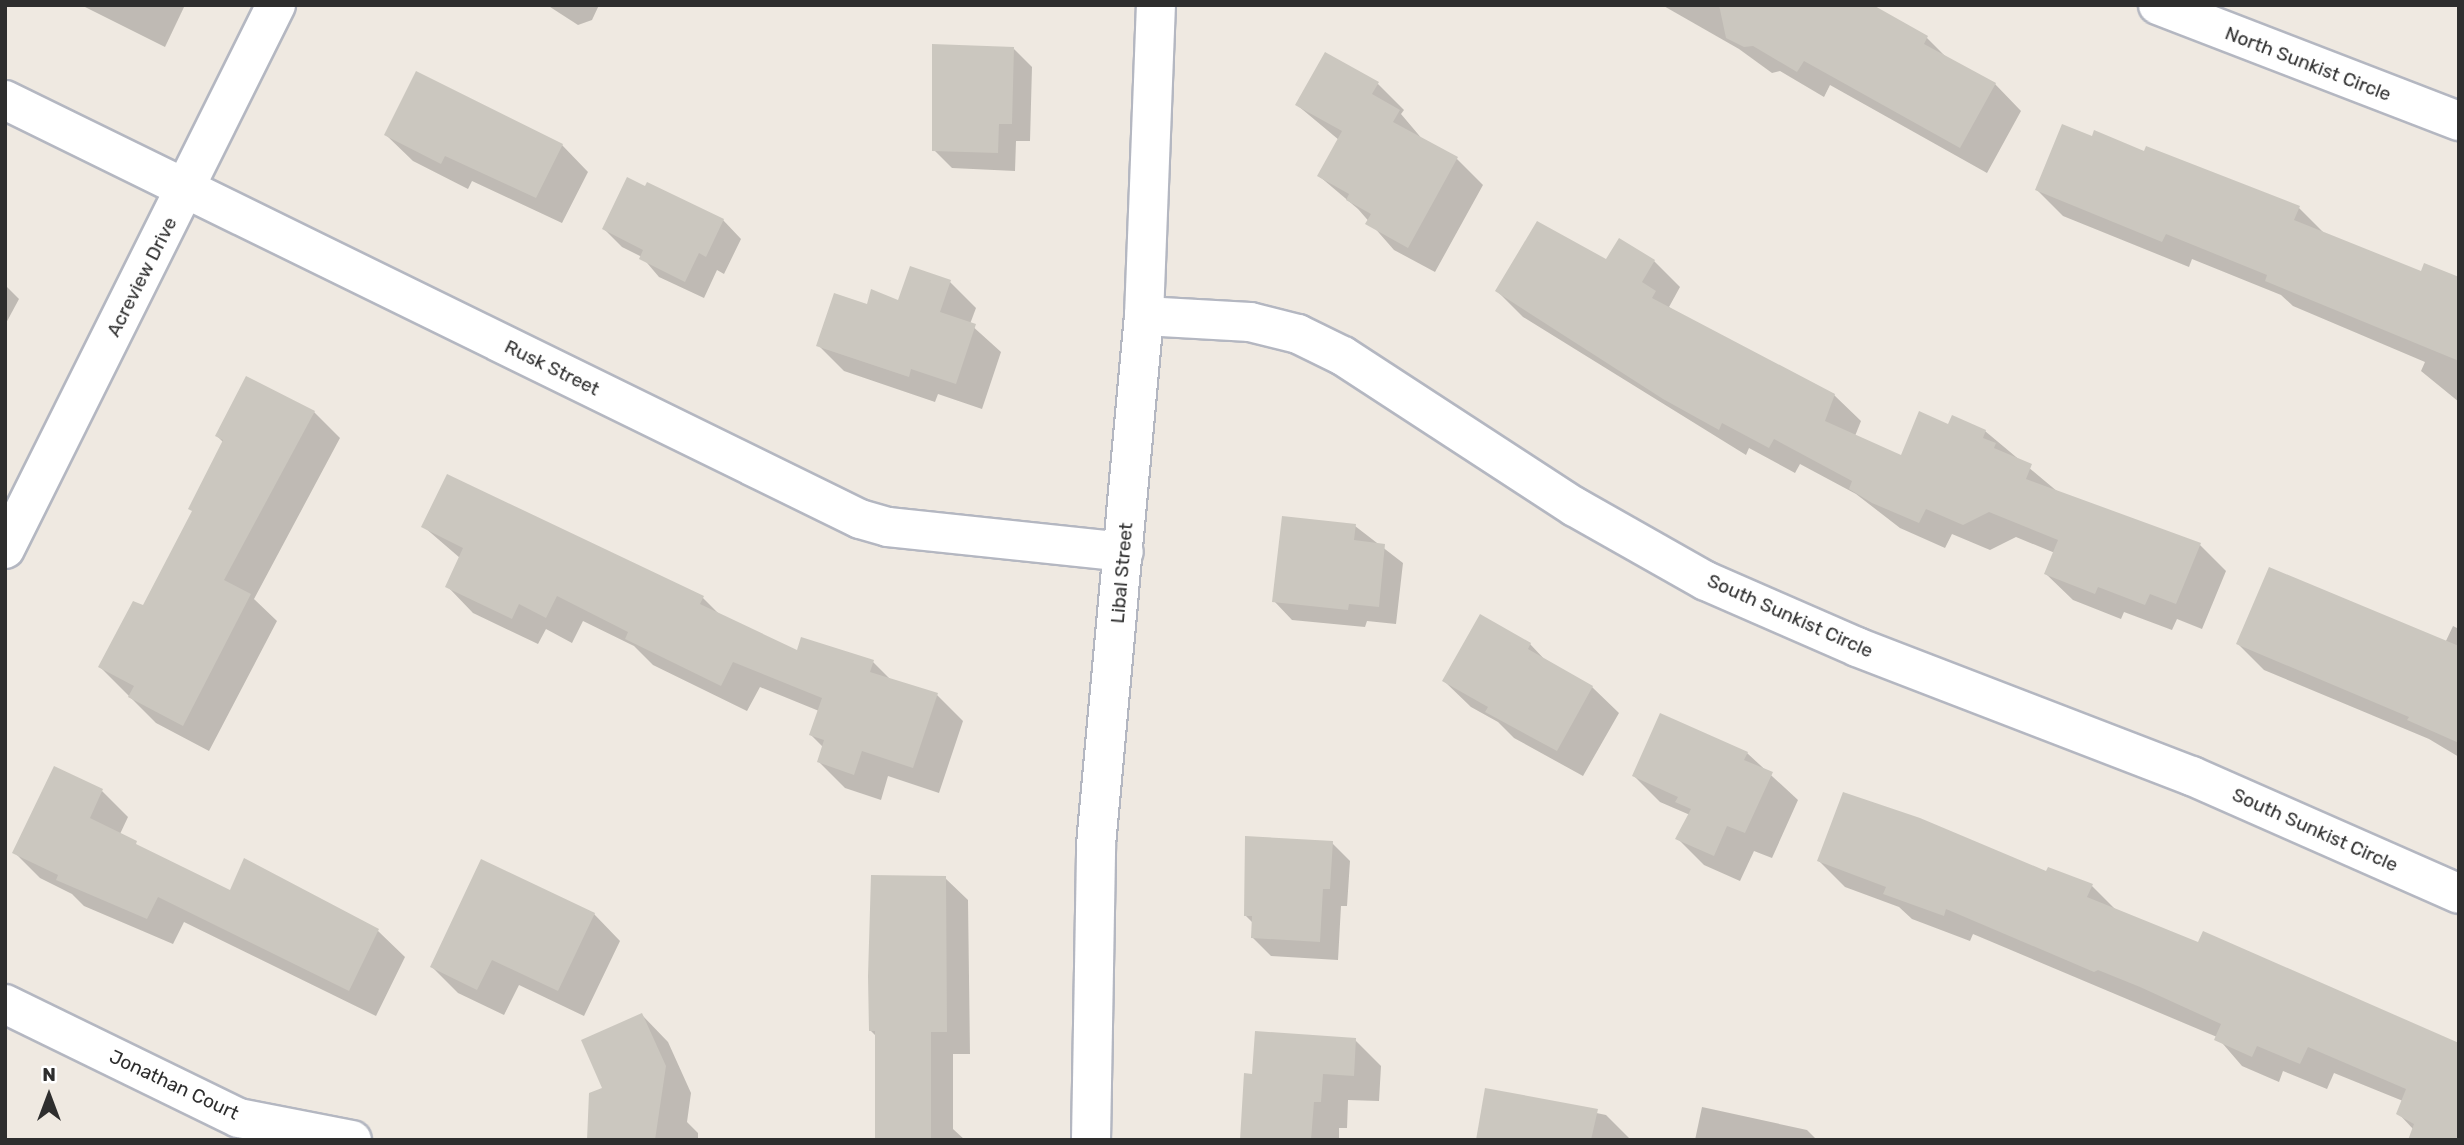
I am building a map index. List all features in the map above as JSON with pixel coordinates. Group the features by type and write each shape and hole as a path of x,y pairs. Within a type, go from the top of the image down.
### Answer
{"street":[{"name":"Acreview Drive","path":"5,549 276,5"},
{"name":"Libal Street","path":"1091,1140 1096,845 1125,552 1144,316 1156,5"},
{"name":"North Sunkist Circle","path":"2158,5 2459,121"},
{"name":"Rusk Street","path":"5,100 860,519 888,527 1125,552"},
{"name":"South Sunkist Circle","path":"1144,316 1250,323 1298,334 1343,356 1575,507 1706,581 1857,647 2192,776 2459,894"},
{"name":"Jonathan Court","path":"5,1004 239,1118 352,1140"}],"building":[{"path":"1719,5 1873,5 1928,36 1924,44 1996,83 1960,148 1804,61 1797,72 1753,46 1744,47 1726,38"},
{"path":"932,44 1014,47 1012,124 999,124 998,153 932,151"},
{"path":"1325,52 1379,82 1372,94 1400,110 1393,122 1458,157 1408,248 1365,224 1371,214 1346,200 1349,194 1317,176 1342,131 1295,105"},
{"path":"416,71 563,144 536,198 445,156 441,164 384,135"},
{"path":"2062,124 2092,136 2094,130 2144,151 2146,146 2300,206 2294,220 2421,271 2424,263 2459,277 2459,361 2265,281 2267,275 2166,234 2162,242 2035,190"},
{"path":"627,177 645,186 647,182 724,219 706,257 699,253 685,282 639,259 643,250 602,229"},
{"path":"1537,221 1606,259 1619,238 1655,260 1642,282 1656,291 1652,298 1835,394 1825,421 1901,455 1919,411 1948,424 1952,415 1986,430 1983,438 1996,443 1994,448 2032,464 2026,479 2201,543 2176,604 2150,594 2145,605 2098,587 2095,594 2044,574 2058,540 1989,512 1963,525 1926,509 1919,523 1872,503 1849,489 1852,481 1774,439 1769,448 1722,423 1719,430 1663,399 1495,291"},
{"path":"910,266 951,280 940,312 976,324 956,384 911,369 909,377 816,346 834,293 867,304 871,289 898,300"},
{"path":"246,376 315,411 224,580 251,594 183,726 128,697 134,686 98,667 133,601 143,605 192,511 188,509 223,440 215,436"},
{"path":"447,474 704,596 700,604 797,650 801,637 874,660 870,672 938,693 913,768 862,751 854,775 817,762 824,740 809,735 822,698 733,662 721,686 625,639 628,632 557,596 546,618 519,604 512,619 445,587 463,548 421,527"},
{"path":"1282,516 1356,524 1354,540 1385,544 1379,607 1349,604 1348,610 1272,602"},
{"path":"2269,567 2459,646 2459,743 2407,720 2409,717 2236,644"},
{"path":"1480,614 1531,643 1528,649 1593,686 1557,751 1485,712 1488,707 1442,681"},
{"path":"1660,713 1748,752 1744,760 1773,772 1745,833 1727,826 1714,856 1675,839 1691,809 1675,802 1678,797 1632,776"},
{"path":"54,766 103,789 90,818 137,841 136,844 230,890 244,858 379,929 349,991 158,897 147,919 56,880 58,875 12,853"},
{"path":"1843,792 1920,818 2046,871 2048,867 2093,884 2087,897 2198,942 2203,931 2459,1043 2459,1140 2408,1140 2414,1124 2396,1114 2406,1089 2308,1047 2300,1064 2257,1046 2252,1057 2214,1040 2221,1024 2140,987 2098,970 2094,972 1946,909 1944,916 1883,894 1886,887 1817,861"},
{"path":"1245,836 1333,841 1330,889 1323,889 1320,942 1251,938 1252,916 1244,916"},
{"path":"481,859 595,913 558,991 492,960 477,990 430,967"},
{"path":"871,875 946,876 947,1032 931,1032 931,1140 875,1140 875,1031 869,1031 868,976"},
{"path":"642,1013 666,1066 655,1140 587,1140 589,1093 602,1088 581,1040"},
{"path":"1255,1031 1356,1038 1354,1076 1323,1074 1321,1102 1314,1102 1311,1140 1240,1140 1244,1073 1252,1074"},
{"path":"1485,1088 1598,1109 1591,1140 1476,1140"}]}
